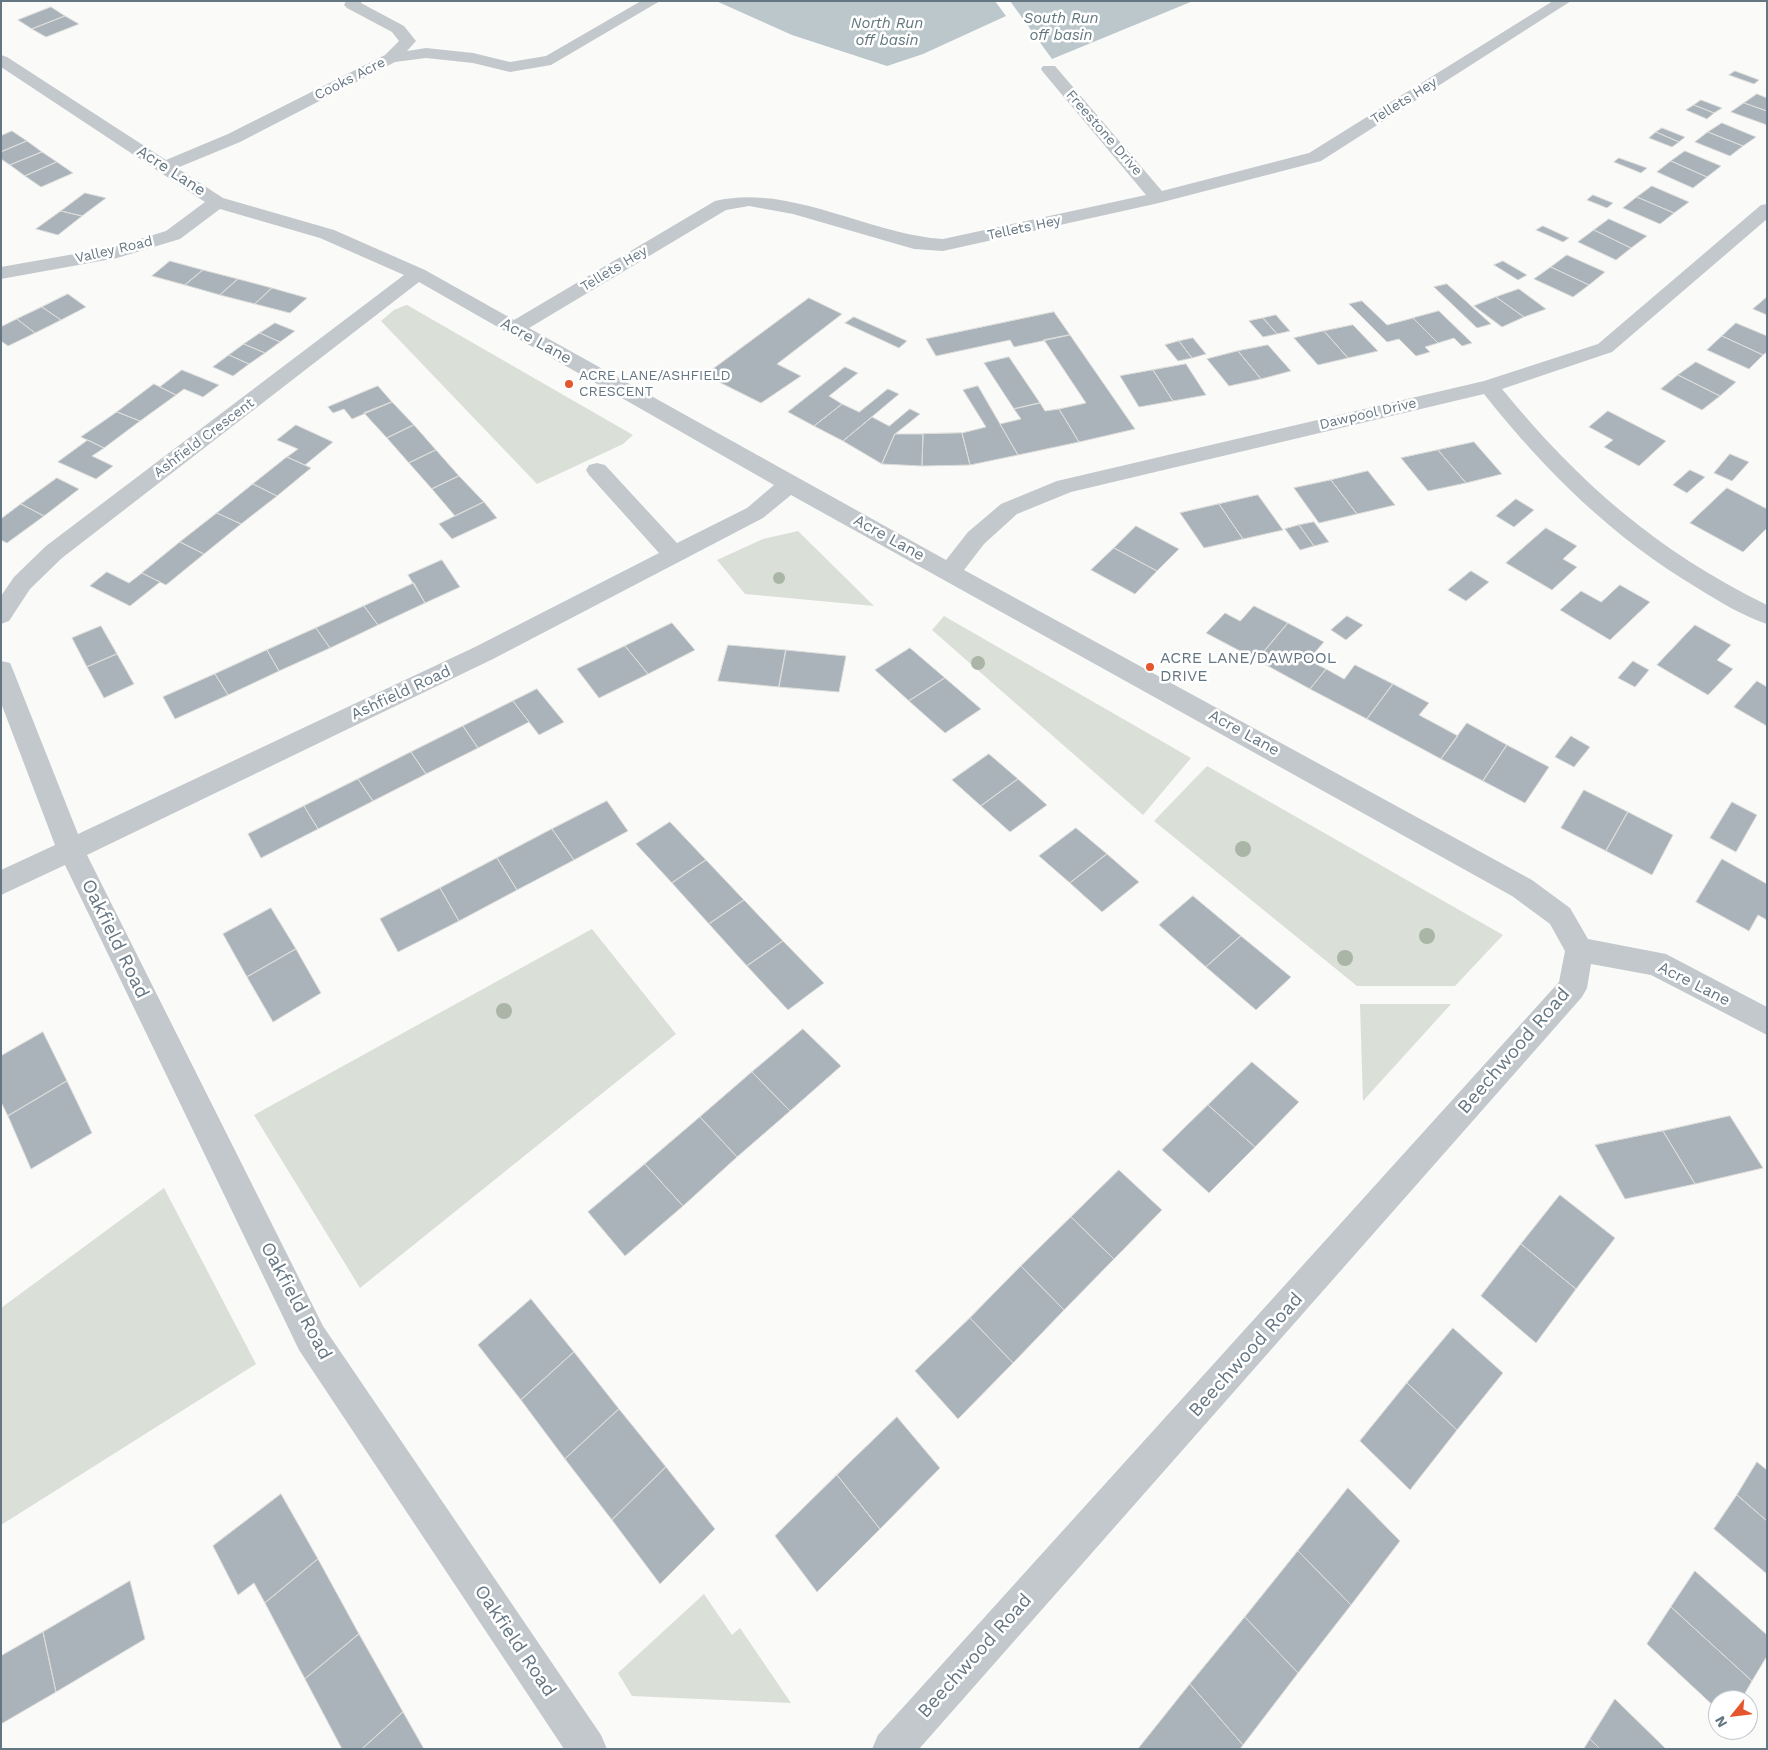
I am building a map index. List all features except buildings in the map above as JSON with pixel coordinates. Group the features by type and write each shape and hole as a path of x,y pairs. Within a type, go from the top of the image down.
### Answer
{"street":[{"path":"354,1 352,5 398,29 408,40 390,58"},
{"name":"Cooks Acre","path":"164,167 234,138 390,58 426,53 473,58 510,67 550,60 653,1"},
{"name":"Tellets Hey","path":"513,329 721,205 749,201 795,209 914,243 943,244 1159,198 1315,157 1564,1"},
{"name":"Acre Lane","path":"1,60 217,202 327,234 418,274 790,484 1522,888 1560,916 1579,950 1656,963 1767,1022"},
{"name":"Freestone Drive","path":"1049,69 1159,198"},
{"name":"Valley Road","path":"1,273 117,252 173,235 217,202"},
{"name":"Dawpool Drive","path":"950,571 976,538 1009,509 1065,486 1489,386 1605,348 1767,210"},
{"name":"Ashfield Crescent","path":"1,615 22,584 54,552 418,274"},
{"path":"1489,386 1530,437 1579,488 1641,540 1724,594 1767,615"},
{"path":"597,470 674,555"},
{"name":"Ashfield Road","path":"1,883 484,653 755,513 790,484"},
{"path":"1,670 71,850"},
{"name":"Oakfield Road","path":"71,850 311,1338 586,1749"},
{"name":"Beechwood Road","path":"892,1749 1572,988 1579,950"}],"shaded area":[{"path":"407,305 633,435 623,444 537,484 381,321 394,310"},
{"path":"798,531 874,606 745,594 717,560 763,539"},
{"path":"944,616 1191,758 1143,815 932,630"},
{"path":"1207,766 1503,935 1455,986 1357,986 1154,821"},
{"path":"592,929 676,1034 360,1288 254,1115"},
{"path":"1360,1004 1451,1004 1363,1101"},
{"path":"164,1188 256,1364 1,1525 1,1308"},
{"path":"704,1594 732,1635 740,1628 791,1703 632,1696 618,1673"}],"water":[{"name":"North Run off basin","path":"716,1 995,1 1006,16 923,54 887,66 792,35"},
{"name":"South Run off basin","path":"1010,1 1193,1 1052,59"}],"place":[{"name":"ACRE LANE/ASHFIELD CRESCENT","path":"569,384"},
{"name":"ACRE LANE/DAWPOOL DRIVE","path":"1150,667"}]}
